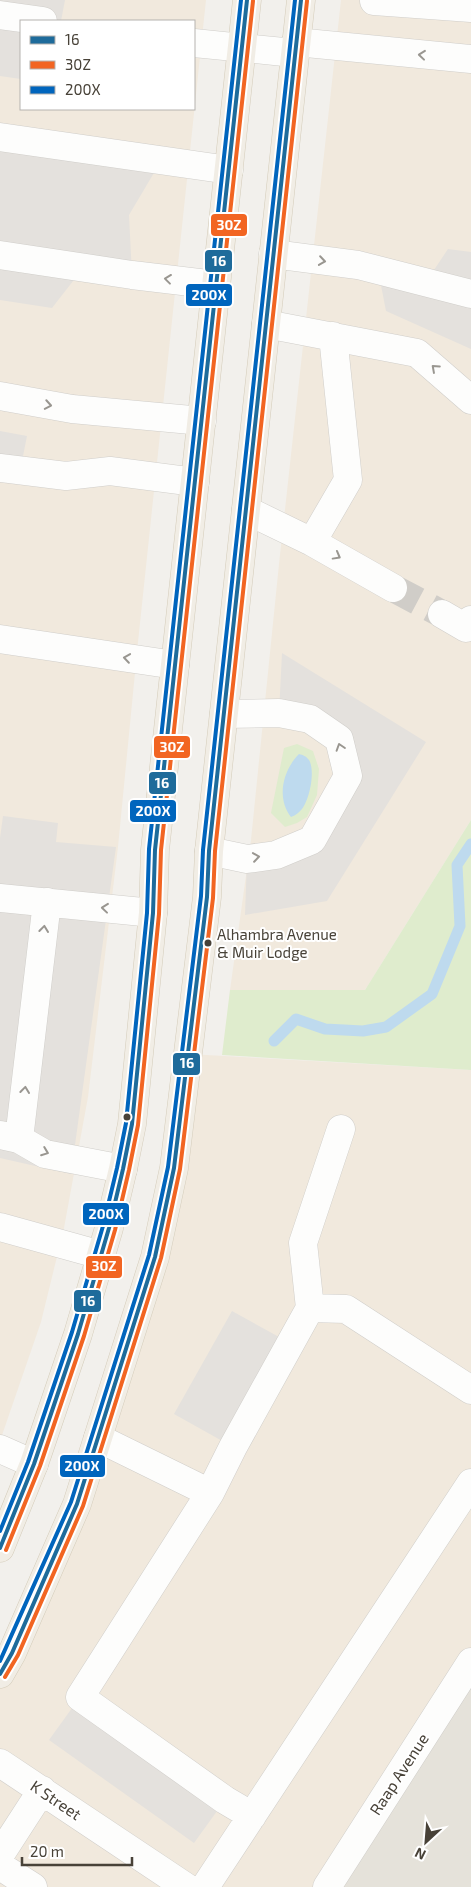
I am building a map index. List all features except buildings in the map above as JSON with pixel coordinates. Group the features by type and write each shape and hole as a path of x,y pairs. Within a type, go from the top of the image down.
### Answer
{"main road":[{"path":"0,1548 34,1464 78,1334 101,1255 132,1124 153,913 155,850 247,0"},
{"path":"0,1674 12,1652 77,1504 155,1257 174,1168 207,896 209,851 300,0"}],"street":[{"path":"374,1 471,8"},
{"path":"0,15 36,20"},
{"path":"195,42 242,47 295,48 471,59"},
{"path":"0,137 229,170"},
{"path":"274,254 358,265 471,294"},
{"path":"0,255 216,285"},
{"path":"266,324 417,353 471,400"},
{"path":"312,542 348,480 333,336"},
{"path":"0,396 72,409 202,420"},
{"path":"0,468 66,476 110,471 195,482"},
{"path":"246,510 312,542 393,588"},
{"path":"442,614 466,628 471,620"},
{"path":"0,639 175,665"},
{"path":"209,851 247,859 276,855 312,840 348,776 339,739 310,719 279,713 224,714"},
{"path":"0,898 153,913"},
{"path":"47,902 10,1137 45,1154 123,1168"},
{"path":"252,1816 225,1800 80,1697 210,1493 233,1447 310,1308 303,1243 341,1129"},
{"path":"0,1227 101,1255"},
{"path":"310,1308 346,1309 471,1390"},
{"path":"98,1438 210,1493"},
{"path":"0,1449 34,1464"},
{"path":"205,1887 471,1483"},
{"name":"Raap Avenue","path":"327,1887 471,1662"},
{"name":"K Street","path":"0,1763 186,1887"},
{"path":"0,1855 42,1790"},
{"path":"0,1866 33,1887"}],"shaded area":[{"path":"0,0 206,0 195,104 195,20 20,20 20,110 194,110 118,847 88,1097 64,1228 41,1322 0,1441"},
{"path":"0,0 65,0 61,20 20,20 20,79 0,76"},
{"path":"341,0 471,0 471,820 365,990 230,990 251,840 279,564"},
{"path":"0,137 161,161 129,215 132,275 84,267 52,308 0,300"},
{"path":"448,249 471,252 471,349 386,311 378,270 426,282"},
{"path":"0,431 27,436 20,471 0,468"},
{"path":"282,653 426,742 327,901 245,915 247,859 312,840 348,776 339,739 279,713"},
{"path":"3,816 58,823 56,842 116,847 71,1174 0,1158 0,838"},
{"path":"188,1054 471,1070 471,1662 327,1887 0,1887 0,1674 155,1257"},
{"path":"232,1311 290,1343 233,1447 174,1414"},
{"path":"471,1662 471,1887 327,1887"},
{"path":"80,1697 225,1800 194,1843 49,1740"}],"green space":[{"path":"297,744 313,751 319,769 317,795 307,817 285,827 271,813 284,748"},
{"path":"471,820 471,1070 222,1055 230,990 365,990"}],"water":[{"path":"299,754 309,760 311,765 310,788 302,809 291,817 284,801 283,784 289,768"}],"waterway":[{"path":"274,1041 296,1019 325,1029 363,1031 386,1027 432,994 460,926 457,865 471,844"}],"tunnel":[{"path":"393,588 442,614"}],"transit line":[{"name":"200X","path":"0,1531 28,1462 72,1332 103,1226 126,1123 147,913 149,849 241,0"},
{"name":"16","path":"0,1548 34,1464 78,1334 109,1228 132,1124 153,913 155,850 247,0"},
{"name":"200X","path":"0,1661 71,1502 149,1255 168,1167 201,896 203,850 295,0"},
{"name":"16","path":"0,1674 12,1653 77,1504 155,1257 174,1168 207,897 209,851 301,0"},
{"name":"30Z","path":"6,1550 40,1466 84,1336 115,1230 138,1125 159,914 161,850 253,1"},
{"name":"30Z","path":"5,1677 18,1655 83,1506 161,1258 180,1169 213,898 215,851 307,1"}],"place":[{"name":"Alhambra Avenue & Muir Lodge","path":"208,943"}]}
